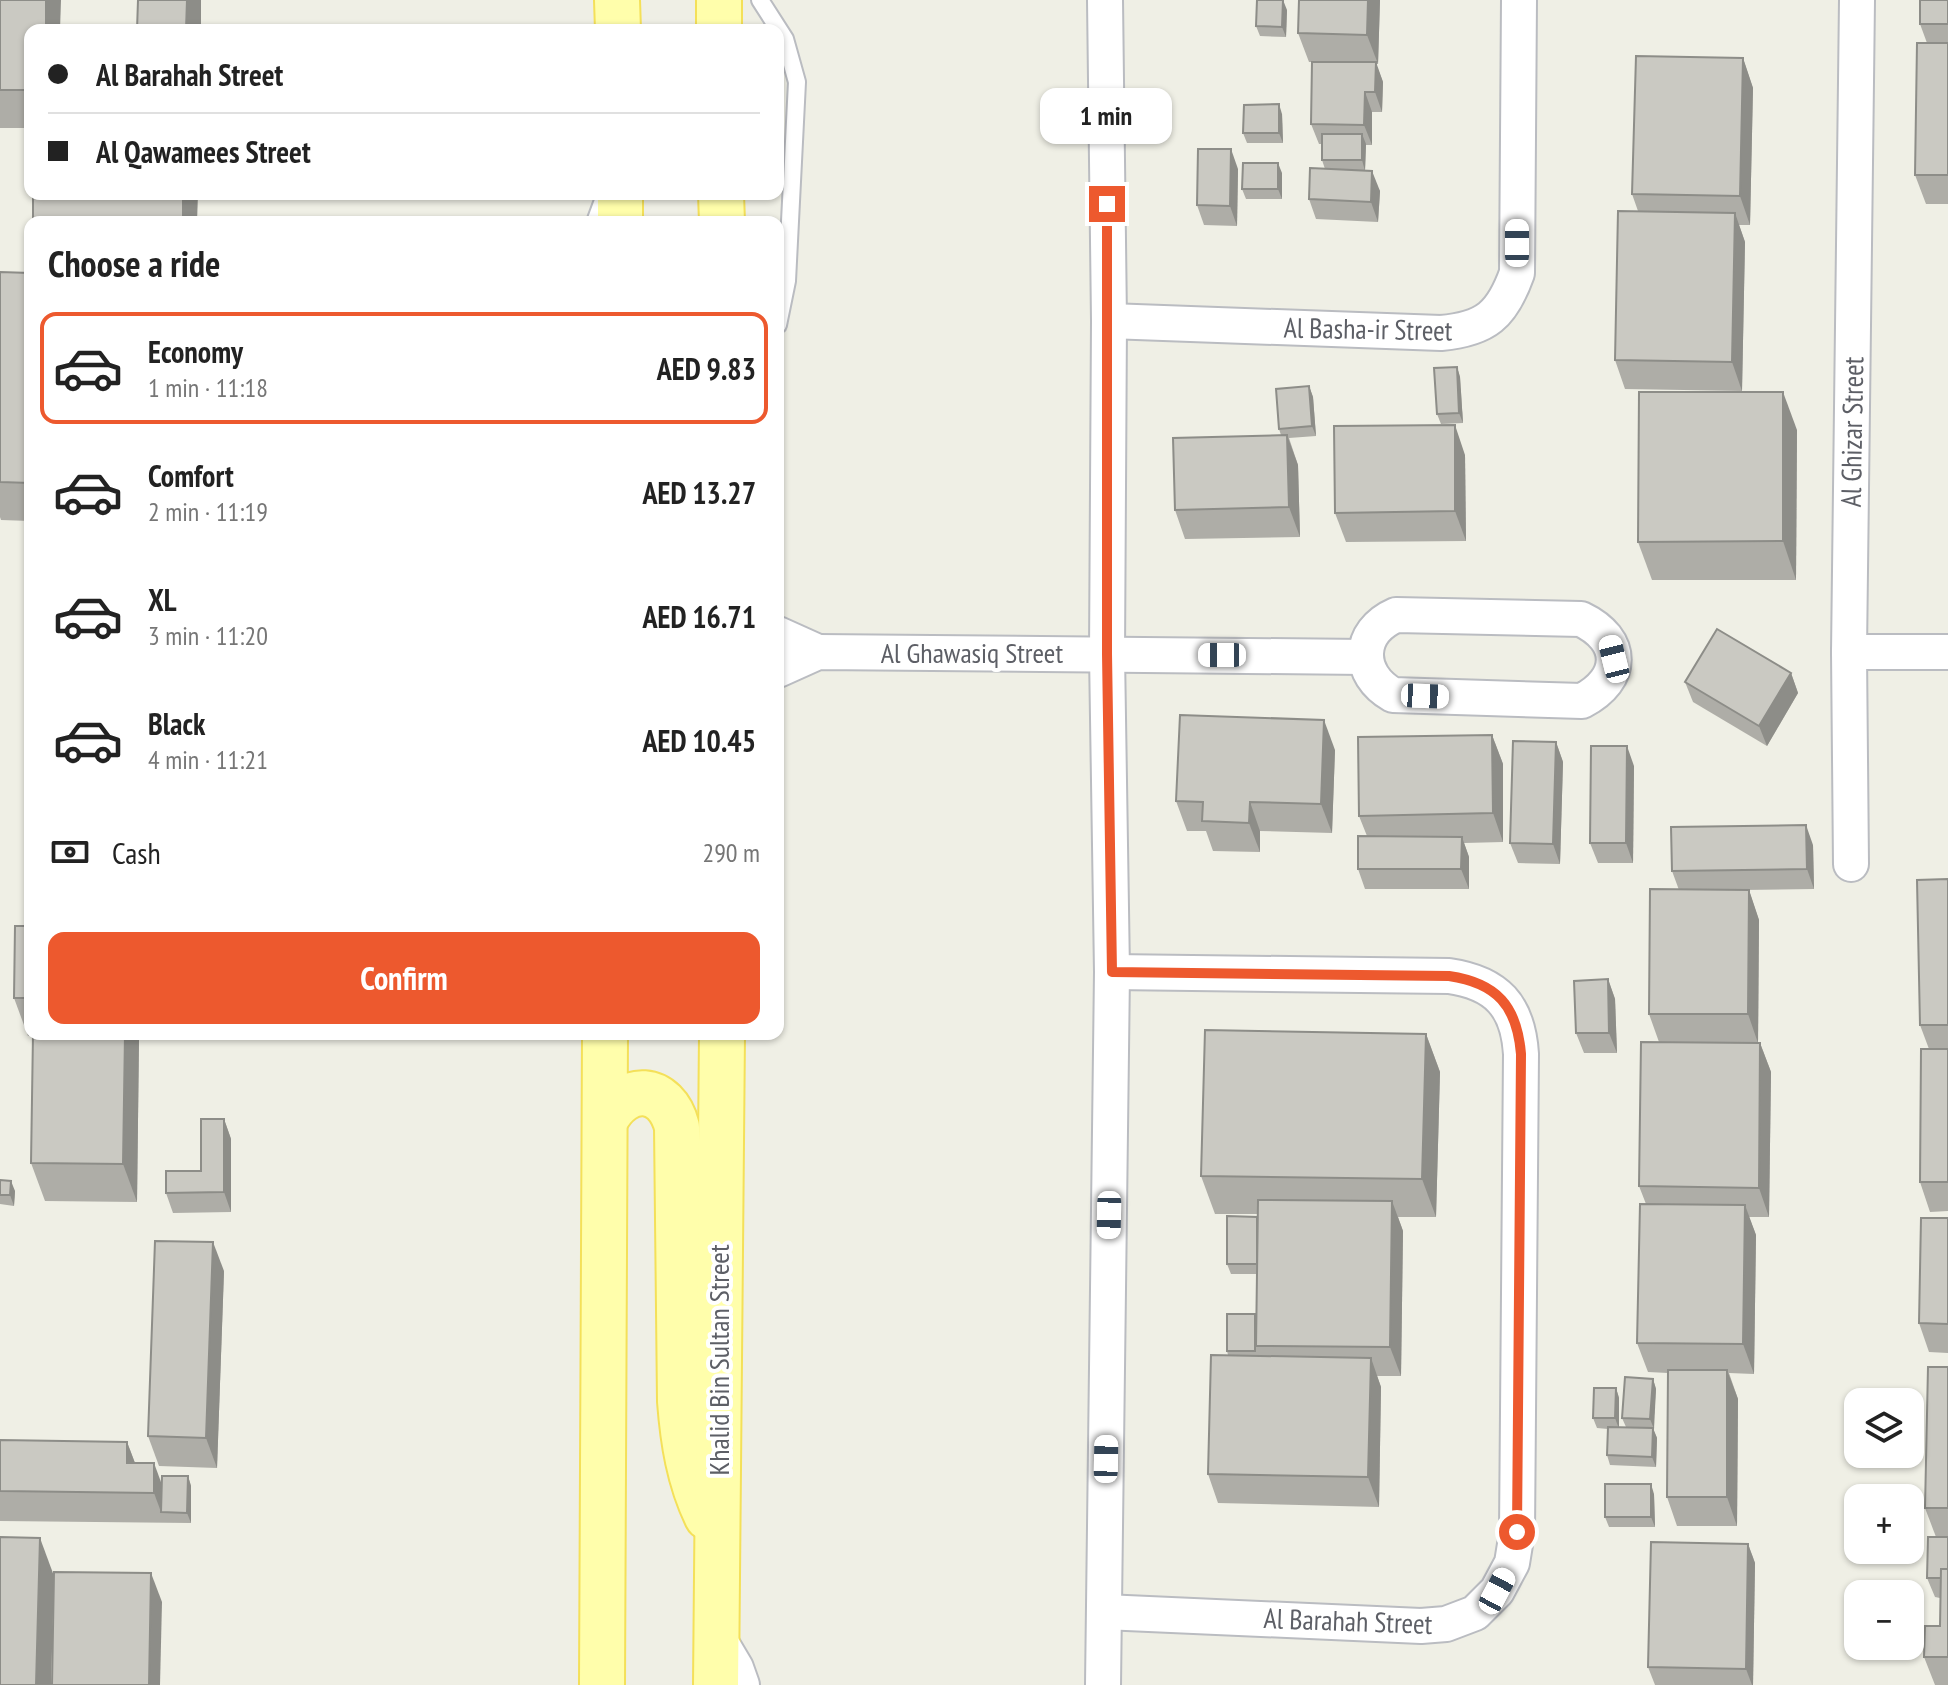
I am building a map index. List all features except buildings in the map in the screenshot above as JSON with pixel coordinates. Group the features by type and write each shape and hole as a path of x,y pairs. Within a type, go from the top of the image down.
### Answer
{"main road":[{"path":"617,0 618,24"},
{"path":"719,0 719,24"},
{"path":"602,1685 605,1040"},
{"name":"Khalid Bin Sultan Street","path":"716,1685 722,1040"},
{"path":"605,1121 623,1097 636,1093 651,1094 664,1101 673,1113 677,1127 683,1437 702,1508 718,1541"}],"street":[{"path":"1103,1685 1112,972 1107,654 1109,321 1105,0"},
{"name":"Al Basha-ir Street","path":"1109,321 1441,333 1467,330 1491,318 1508,298 1517,273 1519,0"},
{"name":"Al Ghizar Street","path":"1851,864 1849,652 1857,0"},
{"path":"1396,615 1581,619 1598,627 1610,641 1614,659 1610,678 1598,692 1582,701 1393,695 1373,680 1366,657 1374,630 1384,620 1396,615"},
{"name":"Al Ghawasiq Street","path":"784,637 818,652 1366,657"},
{"name":"Al Ghawasiq Street","path":"784,667 818,652"},
{"path":"1849,652 1948,652"},
{"name":"Al Barahah Street","path":"1104,1612 1421,1626 1446,1624 1475,1613 1497,1591 1512,1563 1517,1532 1521,1054 1519,1030 1510,1008 1493,991 1472,979 1449,976 1112,972"},
{"path":"716,1635 736,1668 742,1685"}],"lane":[{"path":"760,0 775,24"},
{"path":"784,37 797,82 789,266 784,293"}],"route":[{"path":"1107,204 1107,654 1112,972 1449,976 1472,979 1493,991 1510,1008 1519,1030 1521,1054 1517,1532"}]}
